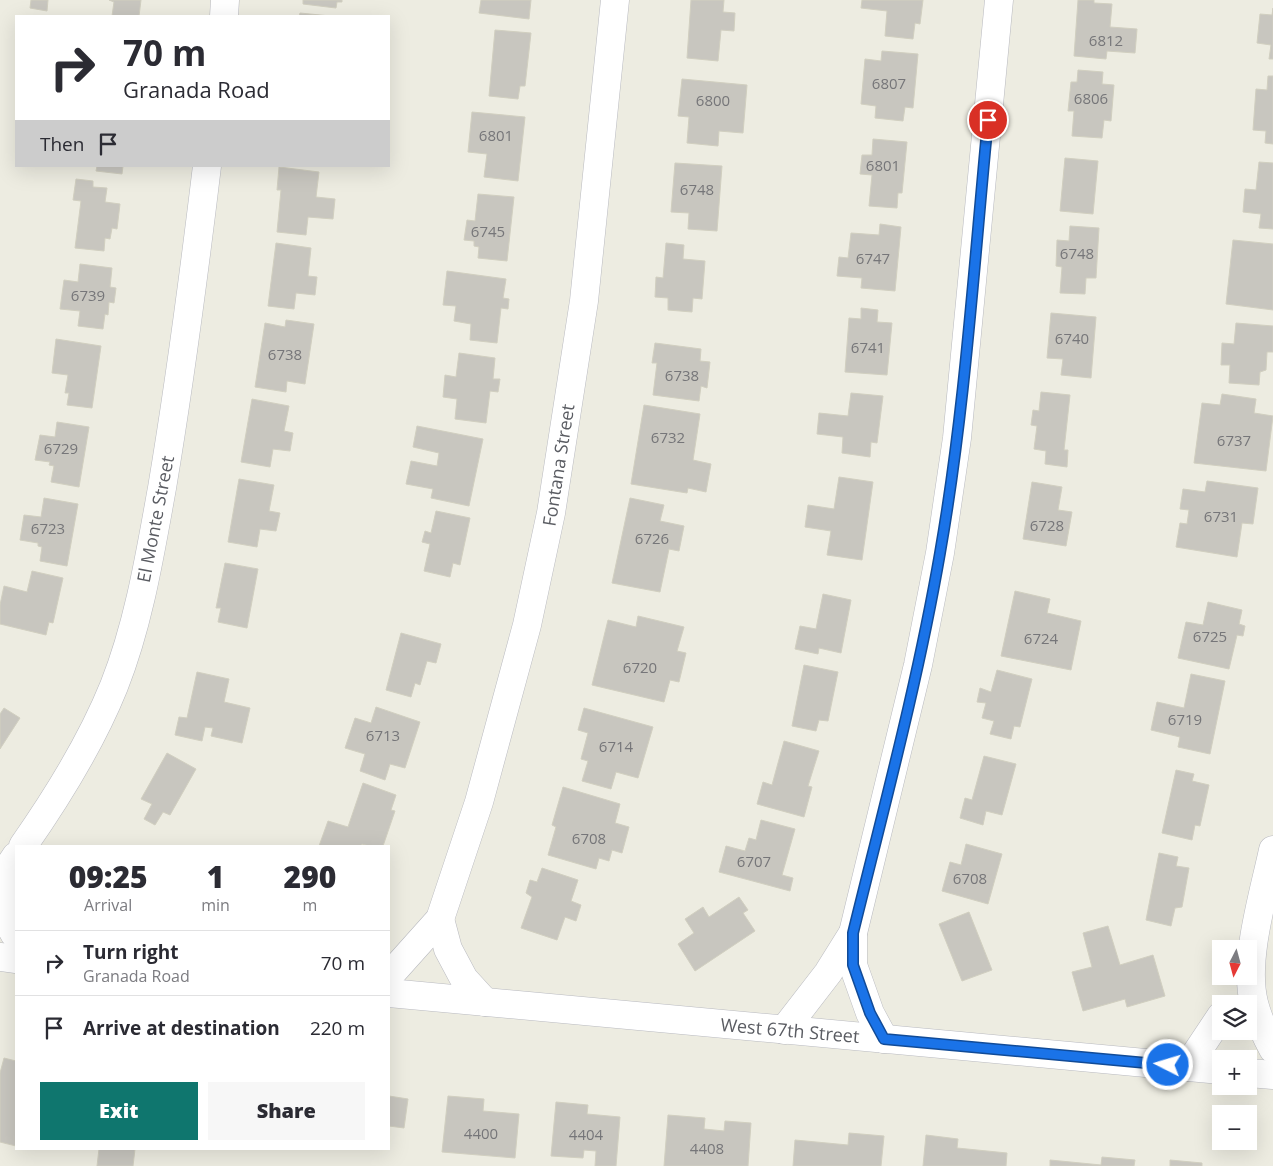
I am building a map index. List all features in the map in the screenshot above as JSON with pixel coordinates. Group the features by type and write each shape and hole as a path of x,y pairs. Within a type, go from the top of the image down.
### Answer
{"street":[{"path":"224,15 225,0"},
{"name":"Fontana Street","path":"390,975 440,919 479,802 527,624 551,513 584,301 615,0"},
{"path":"884,1039 870,1013 853,965 853,933 918,665 940,553 957,438 999,0"},
{"name":"El Monte Street","path":"24,845 59,794 84,750 114,686 135,618 151,546 174,419 207,167"},
{"path":"1255,940 1273,850"},
{"path":"7,869 2,901 7,919 15,934"},
{"path":"440,919 448,949 464,979 485,1002"},
{"path":"784,1030 828,973 853,933"},
{"path":"0,957 15,959"},
{"path":"1250,985 1259,1021 1273,1049"},
{"name":"West 67th Street","path":"390,993 1212,1069"},
{"path":"1187,1067 1212,1030"},
{"path":"1257,1074 1273,1075"}],"building":[{"path":"31,0 48,0 47,11 30,8"},
{"path":"109,0 141,0 139,15 112,15 114,2"},
{"path":"303,0 342,0 342,2 337,2 336,8 303,4"},
{"path":"481,0 531,0 529,19 479,13"},
{"path":"691,0 724,0 723,12 735,13 734,31 721,30 718,61 687,58"},
{"path":"862,0 923,0 920,24 915,23 913,39 885,36 887,11 861,8"},
{"path":"1078,0 1094,0 1094,3 1112,4 1110,27 1137,29 1135,53 1107,51 1106,59 1074,56"},
{"path":"1273,8 1273,59 1269,59 1271,45 1257,43 1260,14 1272,15"},
{"path":"300,13 320,15 299,15"},
{"path":"495,30 531,33 525,86 520,86 518,99 489,96"},
{"path":"882,51 918,54 913,108 905,107 903,121 875,118 876,106 861,104 865,59 881,61"},
{"path":"1078,70 1103,72 1102,84 1114,85 1111,121 1104,120 1102,138 1072,136 1074,111 1068,111 1071,82 1077,82"},
{"path":"1268,76 1273,76 1273,144 1265,143 1266,131 1253,130 1256,89 1267,90"},
{"path":"682,79 747,85 743,133 719,131 718,146 687,143 689,117 678,116"},
{"path":"472,112 525,117 518,181 484,177 487,154 468,152"},
{"path":"873,139 907,142 902,193 898,193 897,208 869,206 872,175 860,174 862,155 872,155"},
{"path":"1065,158 1098,161 1093,214 1060,211"},
{"path":"1259,162 1273,163 1273,229 1259,228 1261,214 1243,212 1245,189 1256,190"},
{"path":"675,163 722,166 717,231 688,229 689,213 671,212"},
{"path":"97,167 123,167 122,174 96,171"},
{"path":"279,167 319,172 316,197 335,199 333,219 308,217 306,235 277,232 281,190 277,190"},
{"path":"76,179 93,181 93,187 107,188 105,202 120,204 117,229 112,228 110,239 105,238 104,251 75,248 81,201 73,200"},
{"path":"478,194 514,197 507,261 478,258 479,247 474,246 474,241 464,240 467,220 475,221"},
{"path":"880,224 901,227 895,291 861,288 862,278 837,276 839,257 848,258 851,233 879,235"},
{"path":"1070,226 1099,228 1096,278 1086,278 1085,294 1060,293 1062,267 1056,266 1057,240 1069,241"},
{"path":"1233,240 1273,244 1273,310 1226,304"},
{"path":"276,243 311,248 308,276 317,277 315,295 296,293 294,309 268,306"},
{"path":"666,243 684,245 683,259 705,261 702,299 693,298 692,312 668,310 668,298 655,297 656,277 663,278"},
{"path":"80,264 112,268 110,287 116,288 114,303 109,302 108,315 105,314 103,329 78,326 80,311 60,309 64,280 78,282"},
{"path":"447,271 506,279 503,298 509,299 508,309 501,308 497,343 470,340 471,324 454,321 456,306 443,305"},
{"path":"861,308 878,310 877,322 892,323 887,375 845,372 849,318 861,319"},
{"path":"1051,313 1096,317 1091,378 1061,375 1063,359 1047,358"},
{"path":"286,320 314,324 305,384 287,381 286,392 255,387 265,323 285,327"},
{"path":"1236,323 1273,326 1273,352 1267,352 1266,370 1260,372 1259,385 1229,383 1230,365 1221,365 1222,343 1234,344"},
{"path":"56,339 101,346 92,408 67,405 69,393 65,393 68,375 52,373"},
{"path":"655,343 701,349 700,361 710,362 707,388 701,386 699,401 653,395 657,363 652,363"},
{"path":"459,353 495,358 493,379 500,379 498,392 490,391 486,423 455,419 457,399 443,397 445,375 456,377"},
{"path":"1041,392 1070,395 1064,450 1068,450 1067,467 1045,464 1046,451 1034,449 1037,426 1031,425 1033,410 1039,411"},
{"path":"851,393 883,396 877,443 871,442 870,457 842,453 843,437 817,434 819,413 848,416"},
{"path":"1222,394 1256,399 1254,413 1273,416 1266,471 1194,463 1202,403 1220,405"},
{"path":"252,399 289,406 284,431 293,433 290,451 273,449 270,467 241,462"},
{"path":"644,405 700,414 693,460 711,464 706,492 688,488 687,493 631,484"},
{"path":"57,422 89,427 79,487 51,482 54,466 49,465 50,462 35,460 40,435 55,437"},
{"path":"417,426 483,439 469,506 431,498 433,489 406,484 411,461 437,466 439,453 413,447"},
{"path":"839,477 873,482 862,560 827,555 831,531 805,527 808,505 834,509"},
{"path":"239,479 274,485 269,511 280,513 276,531 260,529 257,547 228,542"},
{"path":"1207,481 1258,488 1253,524 1242,523 1237,557 1176,547 1180,523 1187,524 1189,510 1180,509 1183,489 1205,492"},
{"path":"1032,482 1062,487 1058,510 1072,512 1066,546 1023,539"},
{"path":"44,498 78,504 67,566 40,561 42,547 38,546 38,543 20,540 24,515 41,517"},
{"path":"630,498 664,505 660,521 684,526 679,551 669,549 660,592 612,583"},
{"path":"436,511 470,518 460,565 453,563 450,577 424,571 430,544 422,542 425,531 431,533"},
{"path":"225,563 258,569 247,628 218,622 221,608 216,608"},
{"path":"32,571 63,578 53,623 49,622 46,635 0,624 0,605 4,586 27,592"},
{"path":"1015,591 1050,599 1047,613 1081,621 1071,670 1001,656"},
{"path":"823,594 851,600 841,653 819,648 818,654 795,649 800,626 816,629"},
{"path":"1208,602 1242,610 1239,624 1245,626 1243,636 1237,635 1229,669 1178,658 1186,622 1203,625"},
{"path":"638,616 684,627 677,651 686,653 679,682 670,680 664,702 592,685 608,620 636,627"},
{"path":"401,633 441,644 436,663 427,661 420,685 415,683 411,697 386,690"},
{"path":"804,665 838,672 828,721 819,720 816,731 792,726"},
{"path":"997,670 1032,679 1020,727 1014,726 1011,739 990,734 994,721 982,718 986,703 977,702 980,688 991,692"},
{"path":"197,672 229,679 224,702 250,708 242,743 211,736 213,728 205,727 202,741 175,735 179,717 187,718"},
{"path":"1191,674 1225,681 1210,754 1178,747 1180,737 1151,730 1157,702 1184,708"},
{"path":"376,707 420,722 405,768 390,764 385,780 360,771 365,754 345,748 355,718 371,723"},
{"path":"4,708 20,718 0,749 0,714"},
{"path":"584,708 653,727 638,778 616,772 611,789 582,781 588,761 581,759 588,733 578,730"},
{"path":"784,741 819,751 808,786 812,787 804,817 757,804 763,782 772,785"},
{"path":"167,753 196,769 170,815 163,812 155,825 144,819 152,804 141,799"},
{"path":"984,756 1016,764 1002,815 986,811 983,825 960,818 965,798 972,800"},
{"path":"1176,770 1194,774 1192,781 1209,785 1200,826 1195,825 1192,840 1162,833"},
{"path":"363,783 396,795 391,810 395,811 383,845 319,845 328,821 348,827"},
{"path":"563,787 620,804 615,823 629,827 622,853 612,850 609,861 599,858 596,869 548,855 556,827 552,825"},
{"path":"761,820 795,829 782,875 793,878 790,891 719,872 726,846 745,851 749,838 756,840"},
{"path":"966,844 1002,854 988,904 942,891 950,862 961,865"},
{"path":"1159,853 1178,857 1176,866 1189,868 1182,907 1175,908 1171,926 1146,920"},
{"path":"542,868 578,880 571,901 581,905 576,921 565,917 557,940 521,928 532,897 526,893 530,880 537,882"},
{"path":"739,897 748,910 743,913 755,931 695,971 678,944 694,933 685,919 703,907 709,917"},
{"path":"969,912 992,970 962,981 939,924"},
{"path":"1108,926 1120,965 1153,955 1165,996 1127,1007 1125,999 1083,1011 1072,972 1092,967 1083,933"},
{"path":"4,1058 15,1061 15,1146 0,1142 0,1073"},
{"path":"390,1096 408,1099 404,1128 390,1126"},
{"path":"448,1096 484,1099 483,1111 519,1114 515,1158 442,1152"},
{"path":"556,1102 588,1105 587,1114 620,1117 616,1166 595,1166 596,1151 584,1150 583,1158 551,1156"},
{"path":"668,1115 705,1118 704,1129 724,1131 725,1121 751,1123 748,1166 664,1166"},
{"path":"849,1133 884,1136 881,1166 793,1166 795,1140 848,1145"},
{"path":"926,1135 958,1139 957,1148 1007,1153 1006,1166 923,1166"},
{"path":"99,1150 135,1150 133,1166 97,1166"},
{"path":"1102,1157 1135,1160 1134,1166 1050,1166 1050,1160 1101,1165"},
{"path":"1170,1160 1202,1163 1202,1166 1170,1166"}],"route":[{"path":"988,120 957,438 940,553 918,665 853,933 853,965 870,1013 884,1039 1168,1065"}]}
